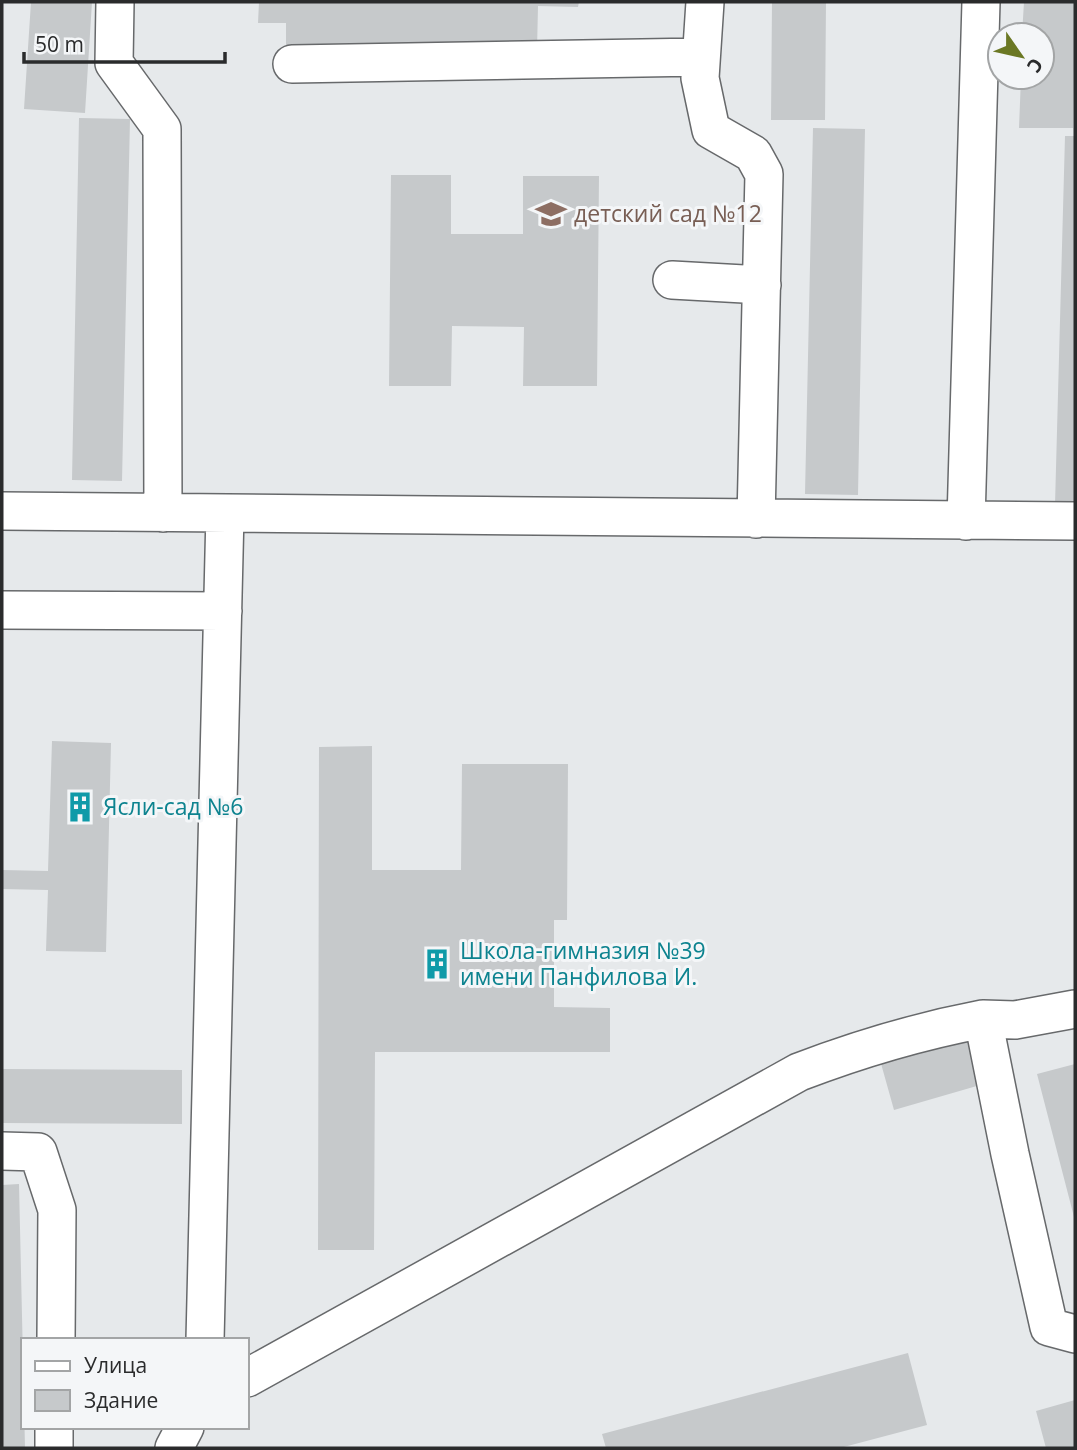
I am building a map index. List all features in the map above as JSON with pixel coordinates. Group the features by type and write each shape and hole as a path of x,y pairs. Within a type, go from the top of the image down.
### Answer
{"lane":[{"path":"115,2 114,62 162,129 163,513"},
{"path":"705,2 700,78 711,130 753,154 764,174 756,519"},
{"path":"966,521 981,2"},
{"path":"292,64 701,57"},
{"path":"672,280 762,285"},
{"path":"2,511 1075,521"},
{"path":"205,1338 225,513"},
{"path":"2,610 223,611"},
{"path":"248,1377 799,1072 843,1055 932,1029 983,1019 1015,1020 1075,1009"},
{"path":"983,1019 1049,1327 1075,1334"},
{"path":"2,1151 38,1152 57,1210 56,1338"},
{"path":"54,1429 54,1448"},
{"path":"174,1448 184,1429"}],"building":[{"path":"31,2 92,2 85,113 24,109"},
{"path":"259,2 579,2 578,7 538,6 537,50 286,45 286,23 258,23"},
{"path":"772,2 826,2 825,120 771,120"},
{"path":"1024,2 1075,2 1073,128 1019,128 1020,91 1056,91 1056,21 1023,21"},
{"path":"79,118 130,119 122,481 72,480"},
{"path":"813,128 865,129 858,495 805,494"},
{"path":"1065,136 1075,136 1075,505 1055,505"},
{"path":"391,175 451,175 451,234 523,234 523,176 599,176 597,386 523,386 524,327 452,326 451,386 389,386"},
{"name":"Ясли-сад №6","path":"52,741 111,743 106,952 46,951 48,890 2,889 2,870 48,871"},
{"name":"Школа-гимназия №39 имени Панфилова И.","path":"372,746 372,870 461,870 462,764 568,764 567,920 554,920 554,1007 610,1008 610,1052 375,1052 374,1250 318,1250 319,747"},
{"path":"980,1031 994,1081 894,1110 880,1060"},
{"path":"1075,1064 1075,1217 1074,1217 1037,1074"},
{"path":"2,1069 182,1070 182,1124 2,1123"},
{"path":"19,1184 22,1338 21,1429 25,1429 25,1448 2,1448 2,1185"},
{"path":"908,1353 927,1425 840,1448 606,1448 602,1434"},
{"path":"1075,1400 1075,1448 1046,1448 1036,1411"}],"place":[{"name":"детский сад №12","path":"551,214"},
{"name":"Ясли-сад №6","path":"80,807"},
{"name":"Школа-гимназия №39 имени Панфилова И.","path":"437,964"}]}
